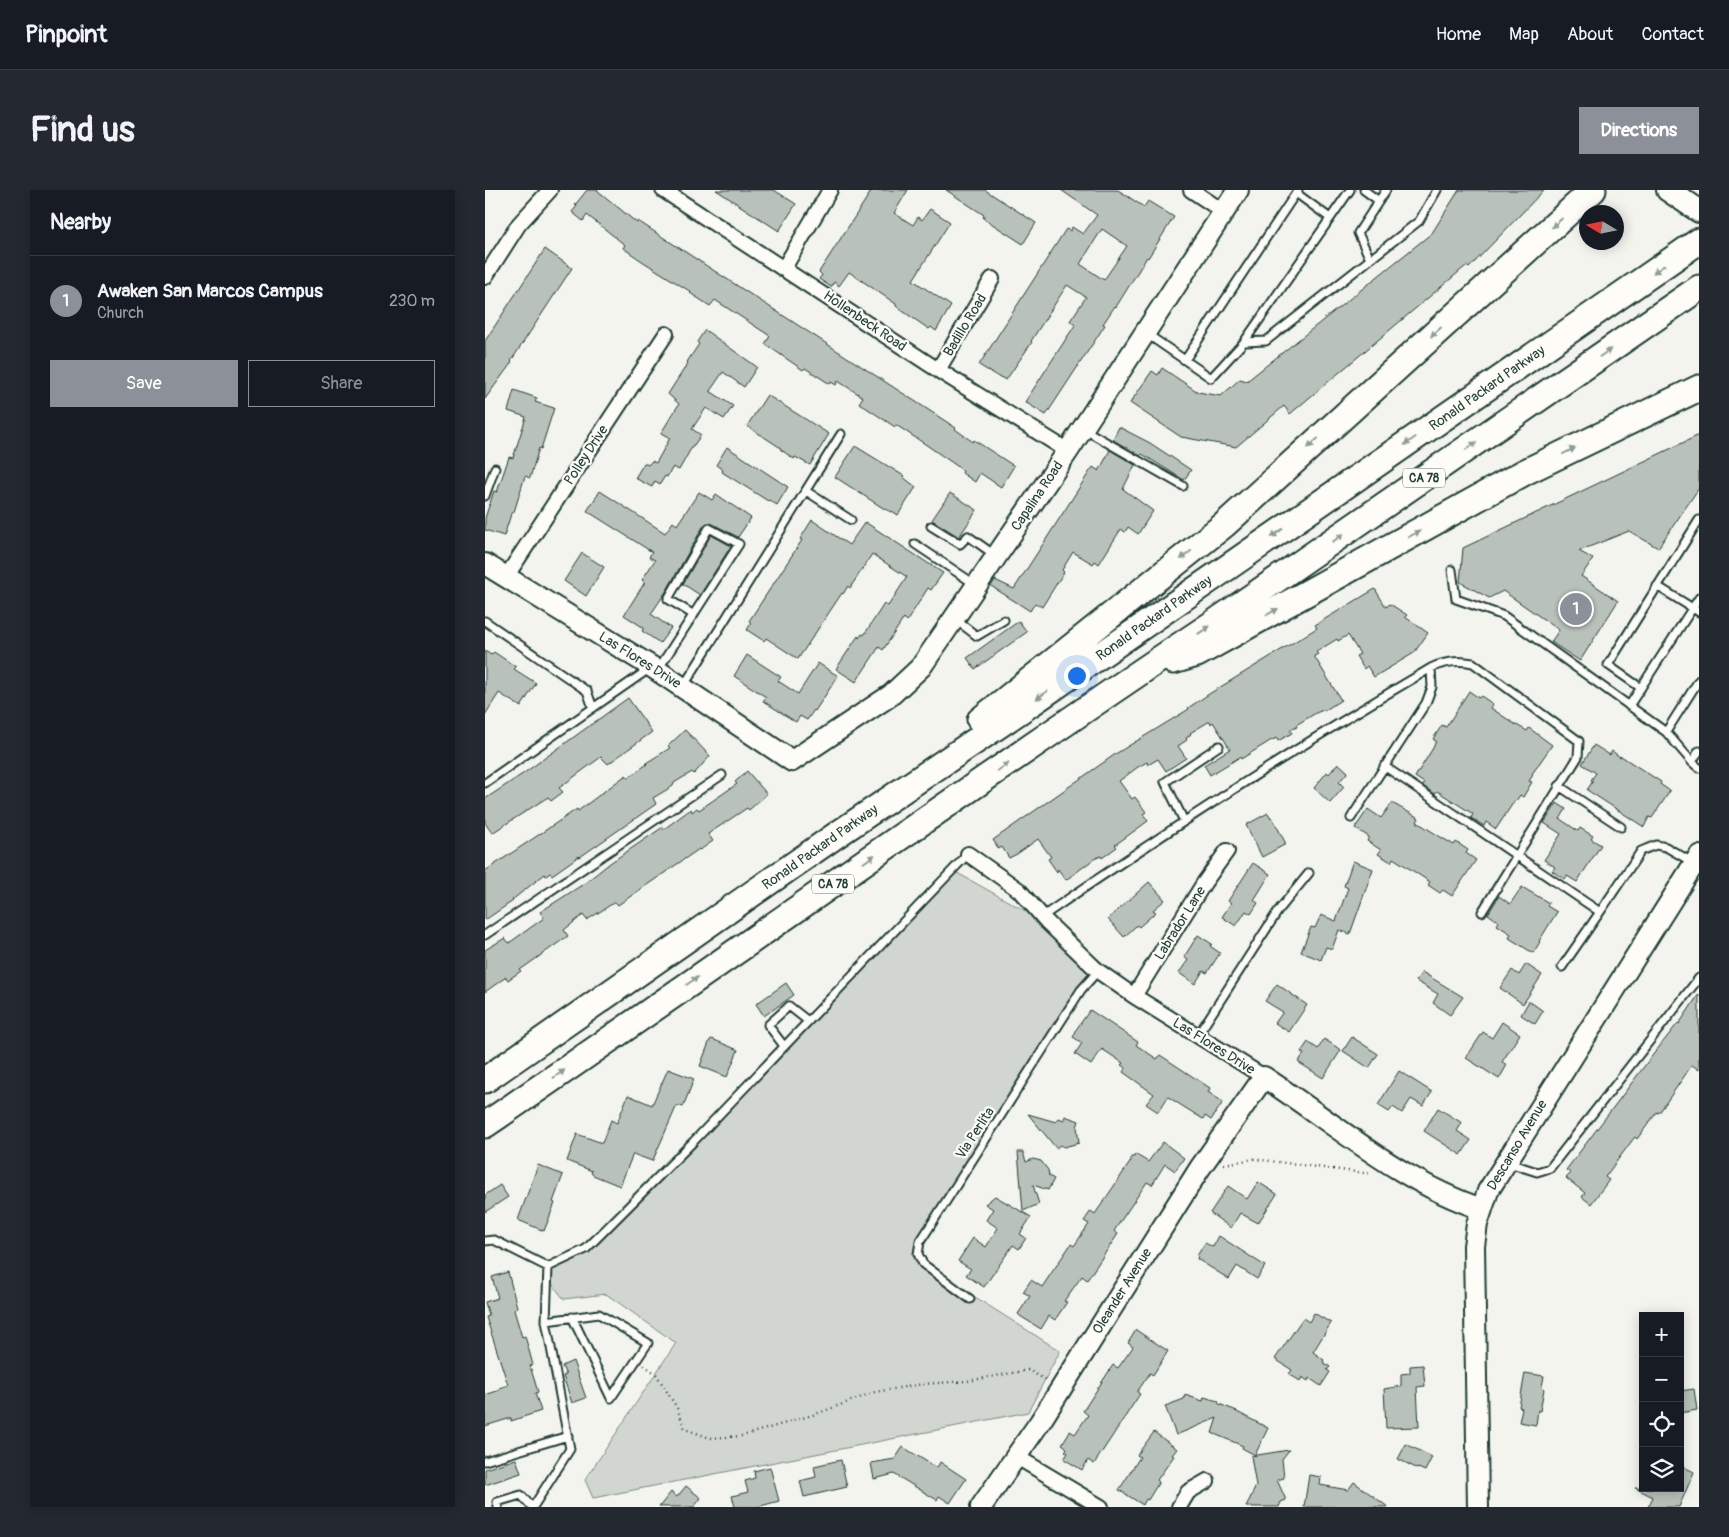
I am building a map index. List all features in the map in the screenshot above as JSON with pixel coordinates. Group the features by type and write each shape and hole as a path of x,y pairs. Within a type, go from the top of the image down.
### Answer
{"highway":[{"path":"835,836 1224,525 1593,190"},
{"name":"Ronald Packard Parkway","path":"485,1080 835,836 1100,656 1699,241"},
{"name":"CA 78","path":"485,1125 1148,666 1219,620 1699,288"},
{"path":"1148,666 1197,654 1525,472 1699,388"}],"main road":[{"path":"1668,190 1699,212"}],"street":[{"path":"485,277 519,224 550,190"},
{"name":"Hollenbeck Road","path":"663,190 938,370 1068,451"},
{"path":"783,268 831,190"},
{"path":"1191,190 1224,212"},
{"name":"Capalina Road","path":"793,760 891,695 921,667 1068,451 1238,190"},
{"name":"Badillo Road","path":"938,370 992,279"},
{"name":"Polley Drive","path":"506,577 666,334"},
{"name":"Las Flores Drive","path":"485,564 655,669 793,760"},
{"name":"Labrador Lane","path":"1134,996 1204,883 1227,851"},
{"name":"Las Flores Drive","path":"968,854 1019,890 1047,922 1098,971 1134,996 1264,1077 1411,1176 1439,1191 1482,1209"},
{"name":"Descanso Avenue","path":"1478,1507 1474,1246 1477,1224 1488,1191 1696,860"},
{"name":"Oleander Avenue","path":"981,1507 1017,1457 1200,1168 1264,1077"},
{"path":"1017,1457 1101,1507"},
{"path":"1179,1507 1188,1492 1207,1481"}],"lane":[{"path":"1145,332 1211,378 1245,342 1350,190"},
{"path":"1364,190 1379,201"},
{"path":"1370,259 1358,233 1386,190"},
{"path":"1245,342 1266,341 1419,221 1437,190"},
{"path":"1185,360 1297,191 1330,218"},
{"path":"1082,428 1183,486"},
{"path":"683,688 841,434"},
{"path":"485,496 495,468"},
{"path":"806,491 851,520"},
{"path":"1641,688 1608,665 1699,520"},
{"path":"931,526 960,544 968,536 996,556"},
{"path":"485,783 593,708 655,669 693,615 739,544 709,528 668,599 693,615"},
{"path":"915,544 977,585"},
{"path":"1452,570 1456,600 1504,616 1666,732 1699,768"},
{"path":"1657,586 1696,610"},
{"path":"1629,706 1696,610 1699,598"},
{"path":"954,618 977,636 1004,620"},
{"path":"485,621 587,691 593,708"},
{"path":"1043,916 1184,821 1331,727 1440,663 1460,661 1473,663 1579,741 1578,757 1482,912"},
{"path":"1351,818 1426,703 1432,687 1431,668"},
{"path":"1666,732 1699,680"},
{"path":"1184,821 1165,782 1219,746"},
{"path":"1692,762 1699,751"},
{"path":"1384,766 1600,912"},
{"path":"485,935 722,775"},
{"path":"1559,786 1621,827"},
{"path":"1562,967 1641,851 1656,846 1666,847 1696,860"},
{"path":"548,1267 586,1249 693,1142 968,854"},
{"path":"1198,1035 1278,910 1309,873"},
{"name":"Via Perlita","path":"970,1299 923,1264 918,1254 920,1242 1081,990 1098,971"},
{"path":"1505,1162 1537,1172 1550,1168 1699,978"},
{"path":"784,1046 768,1025 789,1006 808,1022"},
{"path":"485,1241 495,1240 548,1267"},
{"path":"498,1507 497,1502 521,1495 532,1507 570,1449 546,1321 548,1267"},
{"path":"546,1321 572,1317 599,1314 648,1343 611,1398 572,1317"},
{"path":"485,1461 568,1436"}],"path":[{"path":"1200,1168 1254,1159 1378,1174"},
{"path":"636,1360 656,1374 677,1408 685,1430 710,1438 741,1436 817,1414 875,1392 923,1384 968,1381 1028,1370 1061,1387"}],"shaded area":[{"path":"952,870 1063,932 1109,968 1081,990 920,1242 923,1264 1060,1351 1028,1412 593,1498 585,1480 676,1343 606,1294 564,1299 543,1273 586,1249"}],"building":[{"path":"587,190 597,190 637,223 638,221 956,428 973,442 974,440 1014,466 1001,487 980,473 975,482 962,473 963,471 957,466 925,444 859,403 863,397 838,381 836,385 831,382 830,384 805,368 803,370 765,344 770,336 715,300 710,306 690,293 623,248 625,245 587,215 583,221 572,212"},
{"path":"716,190 774,190 796,204 779,231"},
{"path":"872,190 908,190 894,213 913,225 918,217 922,220 930,209 950,222 913,280 951,306 936,331 931,327 929,329 849,272 839,286 834,282 831,287 819,279 822,275 819,272"},
{"path":"946,190 985,190 1036,223 1023,244 983,218 984,215"},
{"path":"1061,190 1118,190 1144,207 1148,201 1174,217 1103,324 1105,325 1046,415 1025,402 1075,325 1070,321 1086,297 1067,285 1006,380 979,365 1066,229 1070,231 1072,227 1083,234 1097,215","holes":["1102,229 1127,246 1104,280 1080,264"]},
{"path":"1459,190 1544,190 1469,268 1466,266 1290,414 1284,406 1236,447 1181,437 1130,403 1152,371 1158,375 1162,368 1198,392 1221,396 1240,379 1247,381 1432,233"},
{"path":"545,249 572,268 512,362 485,399 485,341"},
{"path":"705,330 757,367 744,387 723,372 710,391 733,406 724,419 706,408 692,429 701,435 679,470 673,467 660,484 655,481 652,487 635,478 644,463 648,465 652,461 656,463 670,438 661,433 679,404 668,394 699,344 697,342"},
{"path":"514,390 537,398 535,402 554,408 530,478 525,476 514,512 512,511 504,536 485,530 485,518 494,491 497,492 509,457 513,458 526,417 508,411"},
{"path":"767,395 829,434 810,465 795,457 794,459 781,448 747,426"},
{"path":"1119,427 1150,443 1191,470 1184,480 1142,454 1140,456 1115,441 1113,439"},
{"path":"1699,435 1699,488 1658,548 1629,531 1579,551 1593,559 1581,576 1618,601 1580,661 1551,642 1559,630 1503,591 1489,598 1460,582 1463,548"},
{"path":"855,446 904,476 916,487 898,515 883,508 835,477"},
{"path":"727,447 788,487 777,505 722,472 723,470 716,465"},
{"path":"1110,450 1135,465 1123,489 1153,511 1138,534 1128,527 1125,532 1121,529 1099,564 1095,561 1093,564 1073,552 1062,570 1064,572 1042,607 1035,603 1030,611 991,586 995,580 1014,589 1090,471 1093,467 1099,471"},
{"path":"600,491 665,533 673,522 677,525 699,492 712,500 716,494 751,518 738,537 711,523 704,525 651,614 671,628 660,643 642,631 644,628 624,615 645,582 642,580 655,560 649,557 652,552 587,511"},
{"path":"950,493 977,510 959,537 932,520"},
{"path":"812,520 849,545 865,522 943,573 931,590 928,588 907,621 904,618 883,650 879,647 856,682 836,669 858,636 859,638 862,634 864,635 884,604 888,606 907,577 872,554 850,588 848,586 842,593 798,659 766,638 764,641 747,630 751,623 749,621 802,540 800,539"},
{"path":"711,535 731,546 700,595 683,584"},
{"path":"582,553 604,567 586,596 564,581"},
{"path":"1375,589 1386,607 1390,604 1407,615 1405,617 1428,633 1414,653 1374,677 1367,666 1364,669 1356,656 1360,654 1348,635 1338,641 1337,639 1316,652 1318,654 1314,656 1341,700 1296,725 1297,727 1290,730 1292,733 1278,741 1277,738 1270,741 1210,775 1204,765 1230,749 1213,722 1211,724 1210,721 1190,733 1186,738 1187,740 1178,746 1186,758 1166,771 1158,759 1148,765 1147,762 1119,781 1132,799 1135,797 1146,812 1143,814 1148,821 1115,845 1117,847 1102,858 1101,856 1094,859 1066,880 1058,869 1057,872 1048,859 1051,857 1038,839 1009,858 1002,847 999,849 993,840 1117,753 1317,628 1315,625"},
{"path":"1019,621 1027,632 975,669 967,658"},
{"path":"485,651 491,655 494,652 516,667 514,669 536,683 521,707 499,693 485,715"},
{"path":"747,655 781,677 778,681 798,694 818,663 838,676 807,720 800,716 796,722 763,701 766,697 734,676"},
{"path":"1469,691 1493,704 1491,708 1513,723 1527,731 1529,728 1552,745 1532,774 1529,781 1532,782 1523,797 1520,795 1515,800 1496,829 1486,822 1484,826 1471,818 1473,814 1437,791 1435,794 1423,786 1424,783 1415,777 1433,748 1436,741 1433,739 1442,725 1446,727"},
{"path":"628,698 652,732 608,764 601,757 559,788 563,792 551,801 548,797 492,833 485,823 485,799"},
{"path":"685,730 710,756 694,774 692,772 674,783 673,786 653,798 656,804 552,875 550,873 546,876 545,874 513,901 485,920 485,871 577,809 578,811 626,775 628,778 646,763 670,748 668,746"},
{"path":"1594,745 1610,755 1612,751 1621,756 1661,782 1660,784 1670,791 1652,818 1649,817 1644,827 1587,790 1596,773 1582,764"},
{"path":"1338,763 1348,772 1339,782 1344,787 1330,803 1314,788 1327,772 1329,774"},
{"path":"747,771 767,794 749,810 747,808 708,834 713,841 618,905 615,902 587,920 583,915 564,930 568,936 508,980 506,977 485,992 485,950 505,938 509,943 544,918 540,912 691,809 692,812 697,808 699,810 737,784 735,782"},
{"path":"1392,803 1419,818 1417,822 1439,836 1454,845 1456,842 1468,850 1466,853 1476,860 1452,896 1443,890 1440,893 1428,885 1430,882 1393,858 1391,862 1378,854 1381,850 1367,841 1369,837 1355,828 1368,809 1381,818"},
{"path":"1557,803 1566,809 1560,819 1578,831 1580,828 1593,836 1591,839 1601,845 1577,882 1567,876 1565,879 1552,871 1555,867 1544,860 1561,834 1544,823"},
{"path":"1268,813 1286,844 1262,857 1246,825"},
{"path":"1353,861 1373,869 1350,934 1339,930 1332,949 1326,947 1321,960 1301,952 1311,927 1315,928 1321,915 1336,921 1348,888 1344,886"},
{"path":"1253,863 1270,874 1254,900 1258,903 1251,914 1246,911 1236,926 1222,917 1231,903 1228,901"},
{"path":"1149,882 1165,900 1153,910 1156,912 1124,937 1108,919"},
{"path":"1522,887 1549,903 1547,906 1557,912 1533,953 1509,938 1511,934 1497,925 1499,922 1488,914 1499,896 1510,904"},
{"path":"1198,935 1212,944 1210,946 1220,953 1207,973 1203,971 1195,984 1179,973 1188,960 1184,957"},
{"path":"1526,964 1542,975 1523,1004 1500,988 1512,970 1519,975"},
{"path":"1422,972 1463,997 1450,1015 1433,1003 1438,994 1416,981"},
{"path":"786,983 794,995 764,1016 756,1004"},
{"path":"1277,984 1307,1005 1289,1032 1275,1023 1283,1012 1265,1001"},
{"path":"1699,994 1699,1070 1692,1065 1659,1113 1657,1112 1637,1139 1634,1138 1605,1177 1609,1180 1591,1204 1582,1197 1585,1193 1566,1178 1571,1173 1566,1170 1652,1056 1679,1024"},
{"path":"1529,1001 1543,1011 1535,1024 1521,1015"},
{"path":"1090,1010 1138,1042 1136,1045 1157,1059 1160,1055 1210,1088 1208,1092 1223,1102 1211,1120 1205,1116 1203,1119 1168,1097 1158,1112 1146,1104 1154,1094 1123,1072 1126,1068 1121,1065 1123,1063 1102,1049 1091,1065 1075,1054 1082,1043 1073,1037 1075,1031"},
{"path":"1502,1022 1520,1034 1502,1062 1507,1065 1499,1079 1466,1058 1483,1032 1492,1038"},
{"path":"1352,1037 1378,1054 1369,1068 1343,1051"},
{"path":"712,1039 738,1050 727,1077 700,1066"},
{"path":"1324,1039 1341,1050 1323,1078 1298,1062 1304,1054 1301,1052 1308,1042 1318,1049"},
{"path":"668,1069 694,1079 683,1107 677,1105 652,1161 633,1154 620,1186 593,1175 592,1171 567,1161 577,1134 602,1143 611,1120 617,1123 628,1095 652,1105"},
{"path":"1399,1071 1432,1092 1423,1106 1411,1099 1402,1113 1393,1107 1389,1112 1378,1105"},
{"path":"1438,1108 1462,1123 1457,1131 1471,1140 1461,1155 1424,1131"},
{"path":"1028,1114 1056,1122 1059,1118 1064,1120 1065,1116 1079,1121 1077,1127 1079,1143 1064,1147 1060,1145 1056,1148"},
{"path":"1163,1142 1184,1158 1175,1171 1165,1164 1152,1185 1147,1182 1114,1231 1118,1234 1087,1280 1082,1276 1064,1301 1067,1302 1055,1320 1049,1316 1041,1329 1020,1316 1018,1314 1030,1296 1023,1292 1031,1280 1042,1287 1071,1244 1074,1246 1089,1224 1084,1221 1091,1211 1095,1214 1131,1161 1131,1157 1134,1157 1135,1154 1148,1162"},
{"path":"1018,1152 1023,1152 1026,1162 1033,1159 1041,1161 1048,1170 1049,1176 1054,1179 1048,1190 1033,1185 1039,1204 1023,1211"},
{"path":"538,1165 563,1175 544,1231 518,1220"},
{"path":"1258,1182 1277,1194 1258,1223 1240,1213 1231,1228 1210,1213 1228,1186 1247,1199"},
{"path":"500,1185 508,1197 485,1212 485,1195"},
{"path":"995,1196 1031,1217 1020,1234 1026,1238 1019,1249 1013,1245 984,1287 966,1275 971,1269 958,1261 973,1238 986,1247 998,1228 986,1220 993,1209 985,1204"},
{"path":"1219,1236 1265,1266 1257,1279 1237,1266 1229,1279 1197,1259 1205,1243 1213,1247"},
{"path":"508,1272 517,1307 514,1310 522,1337 525,1336 533,1365 530,1366 538,1392 535,1393 541,1411 511,1421 511,1418 485,1426 485,1395 508,1385 486,1317 489,1316 485,1302 498,1298 492,1277"},
{"path":"1314,1313 1331,1323 1313,1352 1330,1367 1327,1370 1330,1372 1321,1386 1309,1378 1308,1381 1302,1377 1300,1381 1289,1374 1292,1370 1275,1359 1303,1318 1309,1322"},
{"path":"1136,1330 1168,1351 1153,1375 1150,1373 1137,1392 1140,1394 1094,1464 1088,1460 1082,1470 1064,1459 1068,1453 1062,1444 1070,1431 1075,1434 1088,1415 1083,1411 1113,1365 1118,1368 1133,1347 1128,1343"},
{"path":"573,1361 586,1398 572,1403 563,1376 566,1375 562,1366"},
{"path":"1423,1365 1425,1386 1417,1387 1419,1427 1386,1428 1384,1389 1401,1386 1401,1374 1410,1373 1410,1366"},
{"path":"1525,1373 1544,1376 1542,1387 1544,1389 1536,1425 1519,1422 1522,1408 1519,1407"},
{"path":"1694,1389 1697,1410 1684,1412 1684,1390"},
{"path":"1185,1395 1203,1401 1204,1397 1218,1401 1219,1404 1237,1411 1235,1411 1268,1428 1255,1455 1242,1448 1243,1446 1212,1433 1217,1418 1176,1435 1165,1406 1184,1399"},
{"path":"1154,1432 1177,1449 1157,1480 1159,1482 1143,1505 1119,1490 1140,1457 1137,1455"},
{"path":"1406,1444 1432,1457 1425,1471 1398,1459"},
{"path":"903,1447 937,1468 940,1462 966,1479 950,1503 939,1496 937,1500 894,1474 874,1479 871,1463 895,1459"},
{"path":"1289,1450 1282,1459 1284,1478 1277,1480 1286,1500 1281,1502 1279,1507 1246,1507 1256,1486 1251,1456"},
{"path":"516,1459 521,1473 485,1485 485,1469"},
{"path":"841,1460 847,1487 804,1497 800,1481 816,1477 814,1466"},
{"path":"770,1467 779,1501 757,1507 735,1507 732,1496 748,1492 745,1481 755,1478 754,1471"},
{"path":"1684,1467 1694,1472 1679,1507 1648,1507 1653,1497 1643,1492 1684,1492"},
{"path":"1309,1475 1321,1477 1320,1485 1348,1490 1354,1482 1388,1507 1304,1507"},
{"path":"686,1486 701,1498 694,1507 659,1507 671,1492 677,1497"}],"place":[{"name":"Awaken San Marcos Campus","path":"1576,609"}]}
